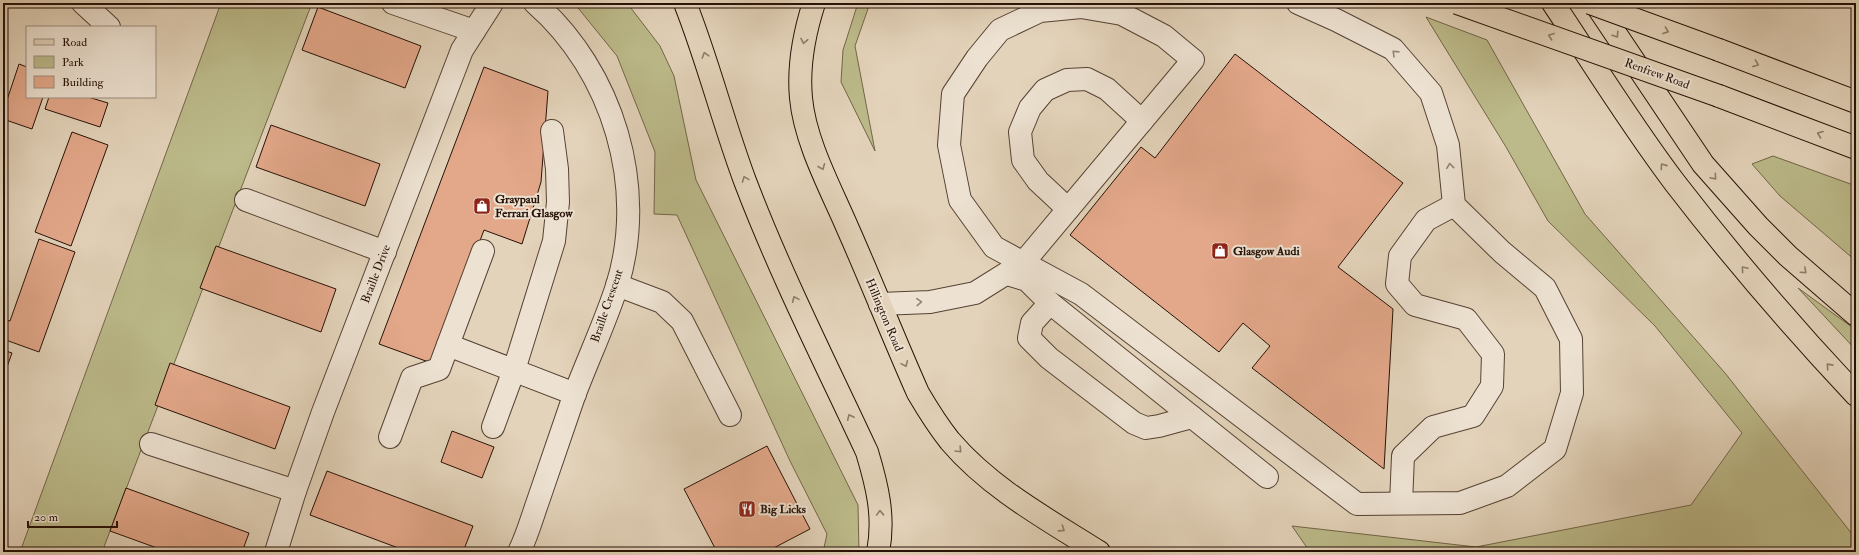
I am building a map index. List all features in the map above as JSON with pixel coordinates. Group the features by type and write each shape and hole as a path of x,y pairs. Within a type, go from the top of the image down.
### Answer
{"main road":[{"path":"684,3 702,46 726,129 766,233 867,452 875,477 880,502 881,523 878,552"},
{"name":"Hillington Road","path":"814,3 803,43 800,69 801,99 806,122 827,179 918,393 934,420 950,441 1002,490 1099,552"},
{"name":"Renfrew Road","path":"1457,3 1719,96 1856,148"},
{"path":"1553,3 1632,122 1675,182 1737,261 1782,314 1856,395"},
{"path":"1590,3 1856,102"},
{"path":"1595,3 1703,164 1758,226 1788,256 1856,315"}],"street":[{"path":"83,3 108,26"},
{"path":"393,3 474,31"},
{"name":"Braille Drive","path":"278,551 295,491 322,412 462,50 492,3"},
{"name":"Braille Crescent","path":"522,551 575,394 617,285 625,249 629,214 621,145 613,116 599,86 584,60 566,36 535,3"},
{"path":"1014,268 1081,294 1357,504 1460,503 1508,486 1555,449 1572,393 1571,339 1545,288 1502,252 1454,205 1448,145 1431,93 1393,50 1336,20 1298,3"},
{"path":"880,304 930,302 975,293 1014,268 1068,209 1193,60 1164,36 1122,14 1081,7 1040,11 1000,30 977,58 953,94 949,145 960,200 994,247 1014,268 1050,303 1267,477"},
{"path":"1068,209 1038,181 1023,160 1020,132 1030,108 1045,90 1067,80 1087,79 1107,89 1142,121"},
{"path":"493,427 514,370 554,241 558,202 557,169 552,131"},
{"path":"246,200 385,252"},
{"path":"1401,503 1403,456 1433,427 1474,416 1492,386 1493,354 1466,319 1415,305 1396,284 1400,256 1426,220 1454,205"},
{"path":"390,437 412,378 439,369 483,251"},
{"path":"617,285 662,302 682,321 730,415"},
{"path":"1050,303 1032,322 1029,338 1049,358 1134,423 1146,428 1192,417"},
{"path":"448,345 575,394"},
{"path":"151,444 295,491"}],"green space":[{"path":"221,3 312,3 102,552 20,552"},
{"path":"574,3 627,3 660,46 674,76 696,180 858,505 859,552 823,552 827,534 790,461 677,215 654,214 655,152 617,56"},
{"path":"858,3 870,3 855,46 875,151 841,82 843,50"},
{"path":"1426,17 1487,40 1585,214 1725,373 1856,539 1856,547 1809,552 1310,552 1292,526 1476,547 1691,505 1742,433 1655,326 1548,221 1506,147"},
{"path":"1773,156 1856,186 1856,261 1780,196 1752,164"},
{"path":"1798,288 1856,330 1856,350"}],"building":[{"path":"318,7 421,46 405,88 302,50"},
{"name":"Glasgow Audi","path":"1235,54 1403,183 1338,267 1393,309 1384,469 1252,368 1270,346 1243,323 1219,352 1070,235 1141,147 1155,158"},
{"path":"19,64 26,67 26,98 43,98 32,129 3,119 3,112"},
{"name":"Graypaul Ferrari Glasgow","path":"484,67 548,91 541,182 522,244 484,230 434,364 379,344"},
{"path":"49,98 91,98 108,103 100,127 45,109"},
{"path":"271,125 380,164 365,206 256,167"},
{"path":"72,132 108,145 71,246 35,232"},
{"path":"39,239 75,252 39,352 3,339 3,319 10,321"},
{"path":"216,246 336,289 321,332 200,288"},
{"path":"3,350 12,353 3,378"},
{"path":"170,363 290,407 275,449 155,405"},
{"path":"452,431 494,447 482,478 441,462"},
{"name":"Big Licks","path":"767,446 810,529 766,552 717,552 684,489"},
{"path":"327,471 473,526 463,552 409,552 310,515"},
{"path":"126,488 249,533 242,552 168,552 110,531"}],"place":[{"name":"Graypaul Ferrari Glasgow","path":"482,206"},
{"name":"Glasgow Audi","path":"1220,251"},
{"name":"Big Licks","path":"747,509"}]}
